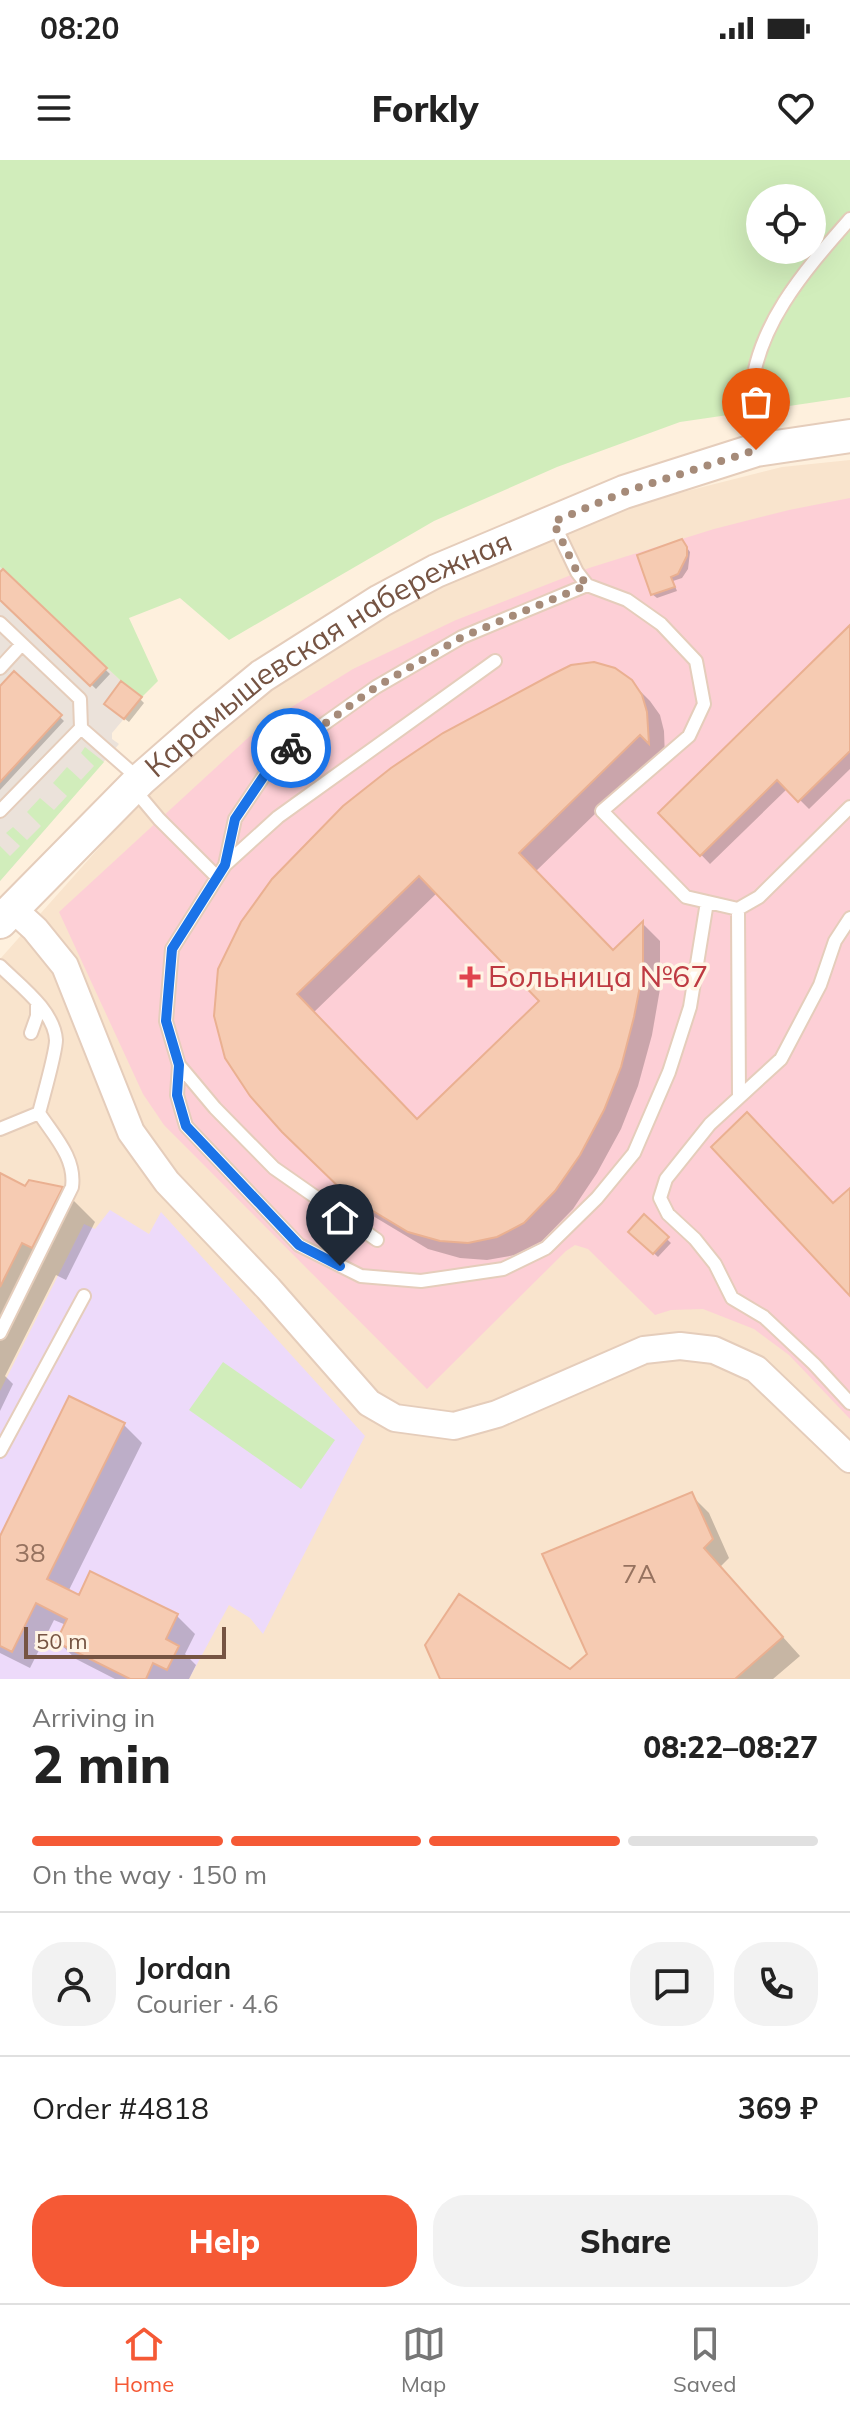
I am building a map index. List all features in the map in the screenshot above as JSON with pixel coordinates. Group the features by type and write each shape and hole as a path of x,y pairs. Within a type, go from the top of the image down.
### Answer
{"street":[{"name":"Карамышевская набережная","path":"6,915 137,784 262,676 325,635 436,571 624,492 756,450 850,436"},
{"path":"6,915 35,929 65,966 131,1132 167,1182 268,1288 369,1403 395,1418 454,1426 497,1414 644,1350 680,1346 714,1350 756,1369 850,1459"}],"lane":[{"path":"756,450 751,398 764,340 801,274 850,219"},
{"path":"553,522 577,572 587,585 627,600 650,616 696,661 704,704 689,736 602,811 686,897 738,909 759,897 850,807"},
{"path":"225,865 235,819 276,758 376,687 462,637 587,585"},
{"path":"0,623 80,699 81,728 137,784 159,819 217,877"},
{"path":"0,668 22,644"},
{"path":"495,661 278,817 225,865 217,877 172,949 166,1021 179,1065 177,1095 186,1126 299,1245 361,1276 421,1281 503,1269 546,1248 597,1198 634,1153 669,1072 690,1007 707,902"},
{"path":"0,811 81,728"},
{"path":"738,909 739,1097"},
{"path":"850,918 835,941 820,985 781,1059 710,1124 666,1179 660,1198 668,1214 695,1239 715,1264 732,1298 764,1317 850,1403"},
{"path":"0,966 37,1003 56,1040 39,1113 71,1163 72,1187 0,1333"},
{"path":"31,1033 37,1016 37,1003"},
{"path":"179,1065 215,1108 274,1168 377,1240"},
{"path":"0,1129 39,1113"},
{"path":"0,1451 84,1296"}],"shaded area":[{"path":"850,460 850,1679 0,1679 0,959 138,804 176,767 272,685 324,649 442,585 628,506 782,467"},
{"name":"Больница №67","path":"850,498 850,1419 789,1355 754,1329 703,1309 671,1310 655,1315 588,1249 575,1245 427,1389 164,1125 143,1094 59,912 261,726 353,669 456,620 589,568 714,529"},
{"path":"0,567 142,697 112,733 112,739 119,744 0,881"},
{"path":"110,1210 149,1234 161,1212 365,1436 263,1634 250,1618 229,1605 189,1679 0,1679 0,1391 84,1224 95,1229"}],"green space":[{"path":"0,160 850,160 850,397 680,422 557,467 434,521 229,640 180,598 129,618 158,681 142,697 0,567"},
{"path":"85,747 104,762 0,881 0,846 10,856 20,846 6,833 13,827 27,840 41,826 27,812 40,798 54,810 67,796 53,783 67,767 81,780 94,766 81,753"},
{"path":"223,1362 335,1440 301,1489 189,1410"}],"building":[{"path":"682,539 687,547 687,556 678,574 671,577 675,587 651,595 637,555"},
{"path":"3,569 107,668 90,686 0,600 0,572"},
{"path":"850,625 850,751 798,802 777,780 700,856 658,813"},
{"path":"594,662 615,668 632,680 642,695 647,712 649,744 640,735 519,853 613,950 643,921 643,971 634,1017 621,1067 604,1110 580,1155 555,1191 524,1223 497,1237 468,1243 440,1241 408,1232 348,1196 250,1096 225,1058 214,1016 218,969 241,922 272,879 343,806 443,733 571,665","holes":["419,876 539,1001 417,1119 297,994"]},
{"path":"14,671 62,715 0,782 0,686"},
{"path":"121,681 142,697 124,719 104,704"},
{"path":"747,1112 833,1203 850,1188 850,1296 711,1147"},
{"path":"0,1173 25,1186 29,1180 63,1187 32,1248 22,1243 0,1287"},
{"path":"644,1214 669,1237 653,1254 628,1232"},
{"path":"69,1396 125,1423 47,1579 79,1595 90,1571 178,1614 166,1639 179,1646 167,1670 153,1663 146,1679 130,1679 56,1642 67,1619 36,1603 12,1652 0,1646 0,1536"},
{"path":"692,1492 713,1539 704,1548 783,1637 735,1679 440,1679 425,1645 459,1594 570,1669 587,1654 542,1554"}],"way so far":[{"path":"291,748 376,687 462,637 587,585 577,572 553,522 624,492 756,450"}],"place":[{"name":"Больница №67","path":"470,977"}],"route":[{"path":"291,748 276,758 235,819 225,865 172,949 166,1021 179,1065 177,1095 186,1126 299,1245 340,1266"}]}
